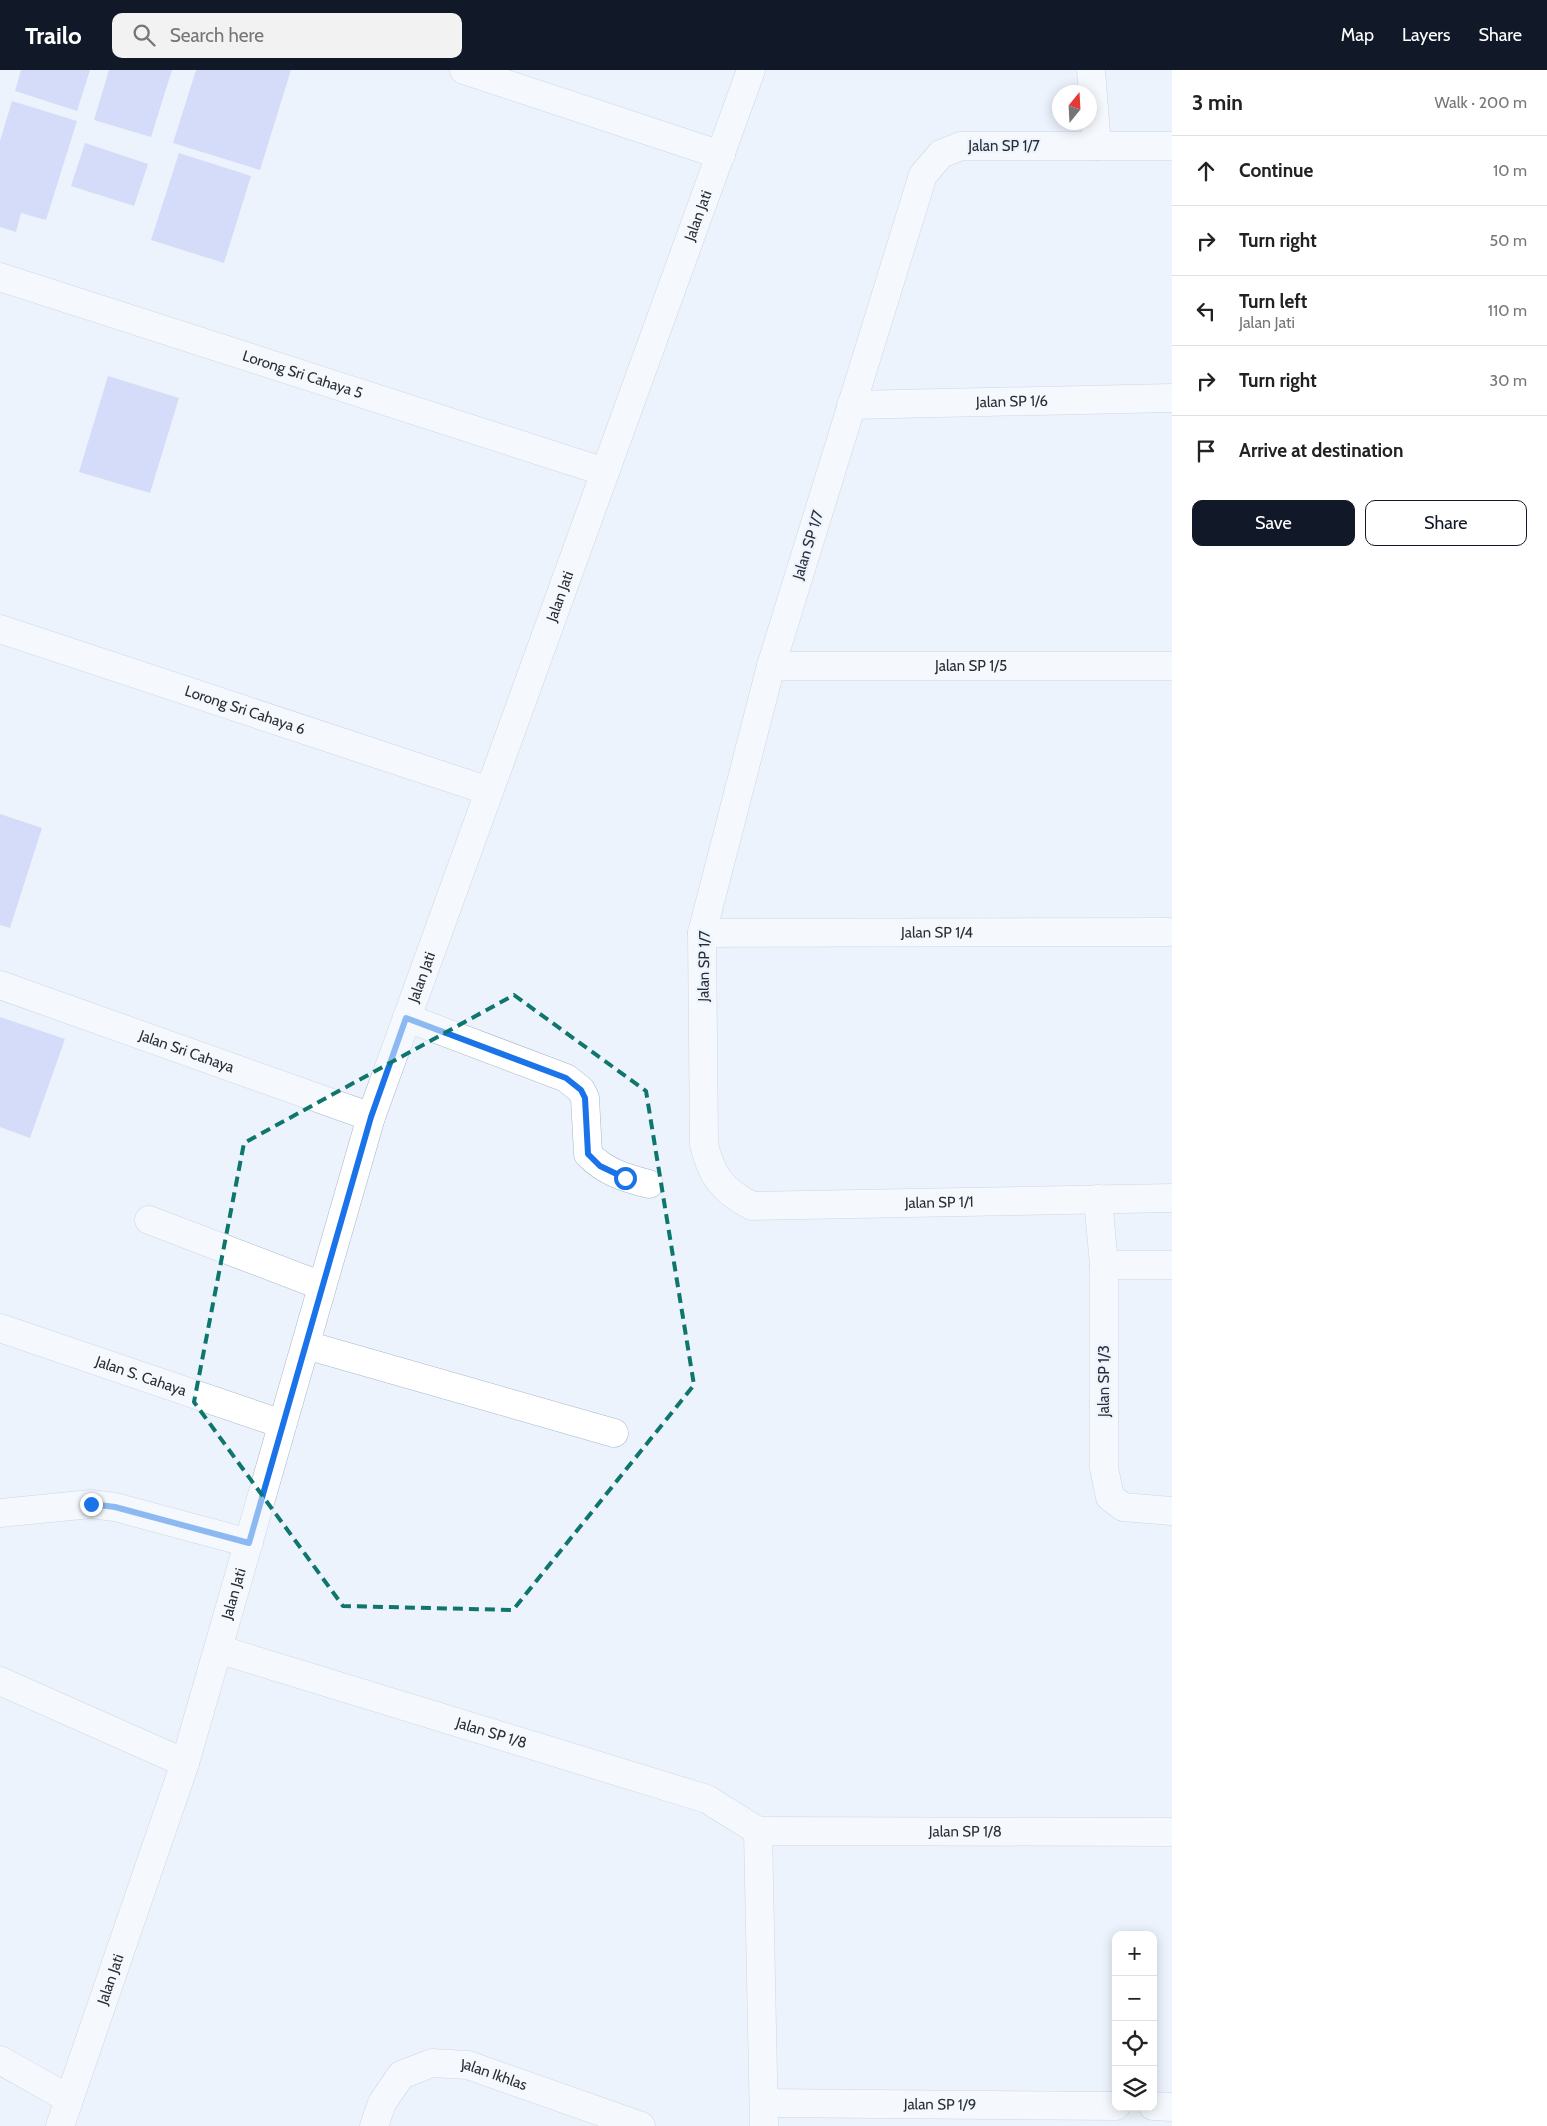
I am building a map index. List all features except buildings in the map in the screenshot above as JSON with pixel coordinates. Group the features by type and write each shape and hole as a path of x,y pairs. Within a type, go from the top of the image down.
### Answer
{"street":[{"path":"464,70 720,154"},
{"name":"Jalan Jati","path":"60,2126 186,1763 371,1117 751,70"},
{"path":"1091,70 1098,146"},
{"name":"Jalan SP 1/7","path":"717,1176 708,1161 704,1144 702,933 771,666 923,175 941,154 961,146 1172,146"},
{"name":"Lorong Sri Cahaya 5","path":"0,277 605,472"},
{"name":"Jalan SP 1/6","path":"852,405 1172,398"},
{"name":"Lorong Sri Cahaya 6","path":"0,629 490,791"},
{"name":"Jalan SP 1/5","path":"771,666 1172,666"},
{"name":"Jalan SP 1/4","path":"702,933 1172,932"},
{"name":"Jalan Sri Cahaya","path":"0,985 371,1117"},
{"path":"406,1018 566,1078 581,1090 585,1098 588,1154 600,1166 625,1178 648,1184"},
{"name":"Jalan SP 1/1","path":"717,1176 730,1194 752,1206 1172,1198"},
{"name":"Jalan SP 1/3","path":"1098,1199 1104,1265 1104,1468 1110,1497 1123,1507 1172,1511"},
{"path":"149,1220 322,1286"},
{"path":"1104,1265 1172,1265"},
{"name":"Jalan S. Cahaya","path":"0,1328 282,1424"},
{"path":"306,1345 614,1433"},
{"path":"0,1513 91,1504 115,1507 249,1543"},
{"name":"Jalan SP 1/8","path":"218,1650 707,1799 758,1830 1172,1832"},
{"path":"0,1681 186,1763"},
{"path":"758,1830 764,2114"},
{"path":"0,2060 70,2099"},
{"name":"Jalan Ikhlas","path":"374,2126 382,2103 401,2075 432,2063 468,2065 641,2126"},
{"name":"Jalan SP 1/9","path":"764,2114 1112,2106"},
{"path":"1157,2106 1172,2106"}],"highlighted area":[{"path":"514,995 646,1091 694,1385 513,1610 343,1606 194,1402 244,1143"}],"route":[{"path":"91,1504 115,1507 249,1543 371,1117 406,1018 566,1078 581,1090 585,1098 587,1112 585,1136 588,1154 600,1166 625,1178"}]}
